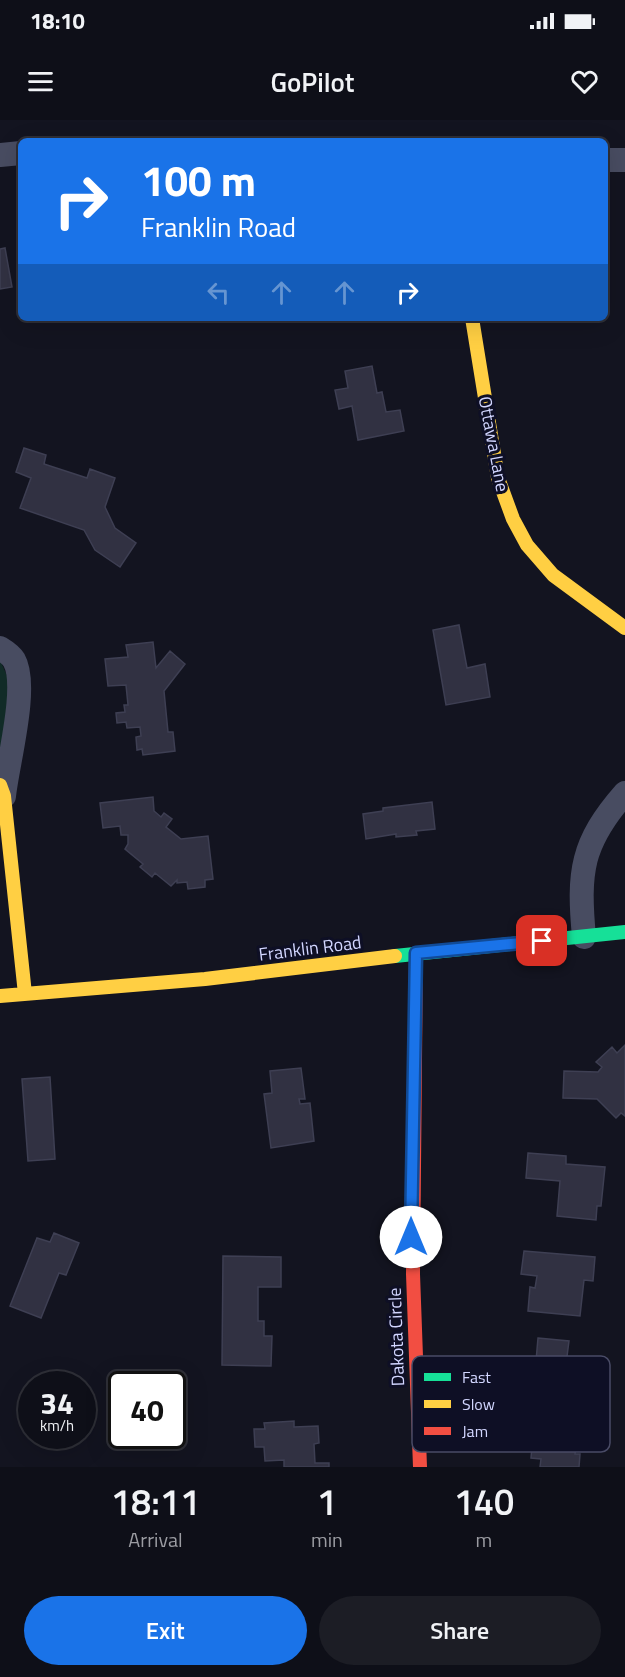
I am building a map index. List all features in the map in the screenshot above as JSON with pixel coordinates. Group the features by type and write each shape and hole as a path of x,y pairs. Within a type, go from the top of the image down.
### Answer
{"street":[{"path":"0,155 18,153"},
{"path":"608,160 625,160"},
{"name":"Ottawa Lane","path":"472,321 498,478 513,519 527,545 553,575 625,628"},
{"path":"0,648 15,661 19,685 15,729 2,790 25,994"},
{"path":"584,937 581,884 583,863 604,819 625,793"},
{"name":"Franklin Road","path":"0,996 205,979 416,953 625,932"},
{"name":"Dakota Circle","path":"414,1356 411,1237 416,953"},
{"name":"Dakota Circle","path":"419,1452 420,1467"}],"green space":[{"path":"0,660 11,685 0,759"}],"building":[{"path":"5,248 12,287 0,289 0,249"},
{"path":"372,366 377,393 382,392 386,412 400,410 404,431 358,440 352,406 339,409 335,390 348,388 345,371"},
{"path":"24,448 46,455 44,464 87,478 90,469 115,478 105,507 115,528 136,543 120,567 95,550 84,530 20,508 31,478 16,472"},
{"path":"459,625 467,668 485,664 490,697 446,705 433,630"},
{"path":"153,642 156,668 170,651 185,664 164,691 168,732 173,732 175,751 143,755 142,749 137,750 136,737 141,736 140,727 127,728 126,722 117,723 116,713 125,712 124,705 128,705 126,685 108,686 105,659 128,657 126,645"},
{"path":"153,797 154,811 161,817 164,813 172,819 166,827 181,839 208,836 213,879 205,880 205,887 188,889 187,882 177,883 177,880 171,886 155,873 152,877 140,867 143,864 125,849 128,844 128,835 121,835 120,826 103,828 100,803"},
{"path":"432,802 435,829 416,831 417,835 396,837 396,834 366,839 363,814 383,811 383,808"},
{"path":"625,1045 625,1116 621,1113 616,1118 597,1099 563,1098 564,1071 598,1072 602,1067 596,1062 612,1047 617,1053"},
{"path":"301,1068 305,1099 299,1099 300,1104 310,1103 314,1141 271,1148 264,1094 272,1093 270,1071"},
{"path":"50,1077 55,1159 28,1161 22,1079"},
{"path":"528,1153 566,1156 566,1164 605,1167 601,1206 597,1206 596,1220 557,1216 560,1181 526,1178"},
{"path":"54,1233 79,1243 66,1275 59,1273 41,1318 10,1306 37,1238 50,1242"},
{"path":"524,1251 595,1257 593,1281 584,1280 580,1316 528,1311 530,1287 535,1288 537,1276 521,1274"},
{"path":"223,1256 281,1257 281,1287 258,1287 258,1321 264,1321 264,1336 272,1336 271,1366 222,1365"},
{"path":"538,1338 569,1341 567,1356 536,1356"},
{"path":"294,1421 294,1427 318,1426 319,1443 314,1444 315,1463 329,1463 329,1467 284,1467 284,1460 265,1461 264,1447 255,1447 254,1429 265,1429 264,1423"},
{"path":"532,1452 575,1452 575,1454 580,1454 579,1467 540,1467 541,1459 531,1458"}],"traffic: fast":[{"path":"395,956 625,932"}],"traffic: slow":[{"path":"472,321 498,478 513,519 527,545 553,575 625,628"},
{"path":"0,785 4,796 25,994"},
{"path":"0,996 205,979 395,956"}],"traffic: jam":[{"path":"416,953 413,1274 416,1356"},
{"path":"419,1452 420,1467"}],"route":[{"path":"411,1237 416,953 542,941"}]}
